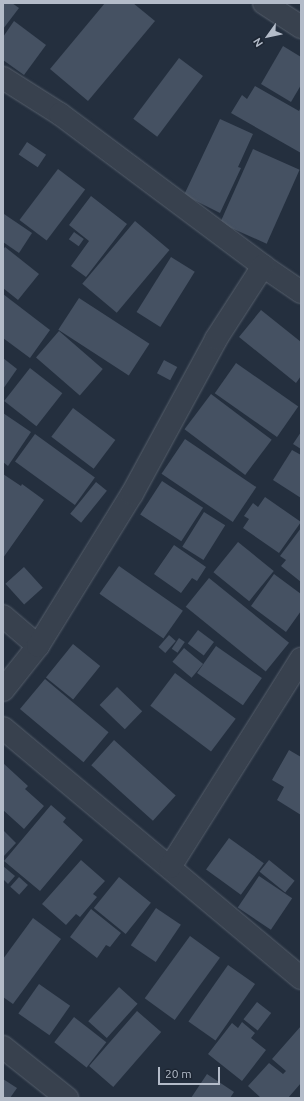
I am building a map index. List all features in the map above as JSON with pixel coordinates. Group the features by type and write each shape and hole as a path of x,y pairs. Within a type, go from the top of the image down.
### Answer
{"street":[{"path":"264,3 301,27"},
{"path":"3,78 60,114 263,266 301,292"},
{"path":"3,690 38,646 132,494 216,339 263,266"},
{"path":"3,616 38,646"},
{"path":"170,867 301,659"},
{"path":"3,728 301,978"},
{"path":"3,1047 67,1098"}],"building":[{"path":"3,3 12,3 19,8 3,29"},
{"path":"105,3 133,3 155,21 88,101 50,69"},
{"path":"14,21 46,45 24,75 3,60 3,37"},
{"path":"283,46 301,57 301,85 291,102 261,84"},
{"path":"179,58 203,76 157,137 133,119"},
{"path":"255,86 299,111 301,107 301,153 231,113 242,95 247,99"},
{"path":"220,119 253,134 238,167 241,168 220,213 184,195"},
{"path":"27,142 46,155 38,167 19,154"},
{"path":"253,149 300,170 267,244 220,223"},
{"path":"58,169 85,189 47,241 19,220"},
{"path":"91,196 127,224 86,277 71,266 89,241 69,225"},
{"path":"4,214 32,233 19,253 3,242"},
{"path":"135,221 169,250 117,313 82,284"},
{"path":"74,232 84,239 79,246 69,239"},
{"path":"5,247 39,274 18,300 3,288 3,250"},
{"path":"171,257 195,272 160,327 137,312"},
{"path":"3,294 50,330 30,358 3,338"},
{"path":"79,298 149,344 129,376 58,330"},
{"path":"261,310 301,342 301,376 296,383 239,337"},
{"path":"59,331 103,369 80,395 36,357"},
{"path":"3,358 17,369 3,389"},
{"path":"164,360 177,367 170,380 157,373"},
{"path":"236,363 298,407 277,437 215,393"},
{"path":"30,368 62,393 36,426 4,401"},
{"path":"211,394 272,440 245,475 185,429"},
{"path":"73,408 115,440 94,469 51,437"},
{"path":"3,413 31,432 8,466 3,462"},
{"path":"301,432 301,449 293,444"},
{"path":"35,434 95,477 75,505 15,462"},
{"path":"185,439 256,487 233,522 162,474"},
{"path":"292,450 301,455 301,498 273,480"},
{"path":"3,474 21,486 22,484 44,500 3,558"},
{"path":"162,481 203,508 181,541 140,515"},
{"path":"96,482 107,491 81,523 70,514"},
{"path":"265,497 301,522 279,553 243,528 249,519 244,516 253,503 258,507"},
{"path":"204,512 225,525 203,560 182,547"},
{"path":"301,528 301,582 281,566 286,560 280,556"},
{"path":"238,542 274,571 249,601 213,572"},
{"path":"174,545 206,567 197,581 192,578 181,593 154,574"},
{"path":"119,566 183,611 163,639 99,594"},
{"path":"24,567 43,588 24,605 5,584"},
{"path":"274,574 301,594 301,611 286,632 251,606"},
{"path":"209,578 289,643 266,672 186,607"},
{"path":"198,630 214,642 204,656 188,644"},
{"path":"169,635 176,641 165,653 159,647"},
{"path":"179,638 185,642 178,653 172,649"},
{"path":"73,644 100,666 73,699 46,677"},
{"path":"216,646 262,678 243,705 197,673"},
{"path":"184,648 203,664 192,678 172,662"},
{"path":"175,673 236,719 211,751 150,706"},
{"path":"45,679 109,732 84,762 20,709"},
{"path":"117,687 142,711 125,729 100,705"},
{"path":"114,740 176,796 153,821 91,765"},
{"path":"289,750 301,757 301,815 277,800 284,787 272,780"},
{"path":"3,763 28,786 25,789 44,806 24,829 3,810"},
{"path":"51,805 66,818 63,822 83,840 40,891 4,861"},
{"path":"3,830 16,843 3,857"},
{"path":"229,838 264,863 241,895 206,870"},
{"path":"81,860 105,881 93,894 97,897 80,917 76,914 66,925 42,904"},
{"path":"269,860 295,881 285,892 260,872"},
{"path":"3,866 15,876 8,884 3,879"},
{"path":"259,876 292,898 271,930 238,908"},
{"path":"19,877 28,885 19,895 10,887"},
{"path":"119,877 151,903 126,934 94,908"},
{"path":"156,908 181,925 156,962 131,945"},
{"path":"91,909 121,933 110,947 106,945 97,958 70,937"},
{"path":"33,918 61,939 13,1004 3,997 3,959"},
{"path":"190,936 220,958 175,1020 145,998"},
{"path":"228,965 255,984 215,1040 188,1022"},
{"path":"39,984 70,1006 49,1035 18,1013"},
{"path":"119,987 138,1004 107,1038 88,1021"},
{"path":"257,1002 271,1013 258,1030 243,1019"},
{"path":"137,1011 161,1032 113,1087 89,1066"},
{"path":"74,1017 106,1042 87,1067 54,1042"},
{"path":"242,1022 255,1033 251,1038 266,1050 242,1081 208,1054 232,1023 238,1028"},
{"path":"301,1026 301,1083 288,1098 261,1098 248,1086 269,1063 283,1074 286,1071 272,1059"},
{"path":"207,1074 234,1092 230,1098 191,1098"},
{"path":"3,1079 17,1088 10,1098 3,1098"}]}
